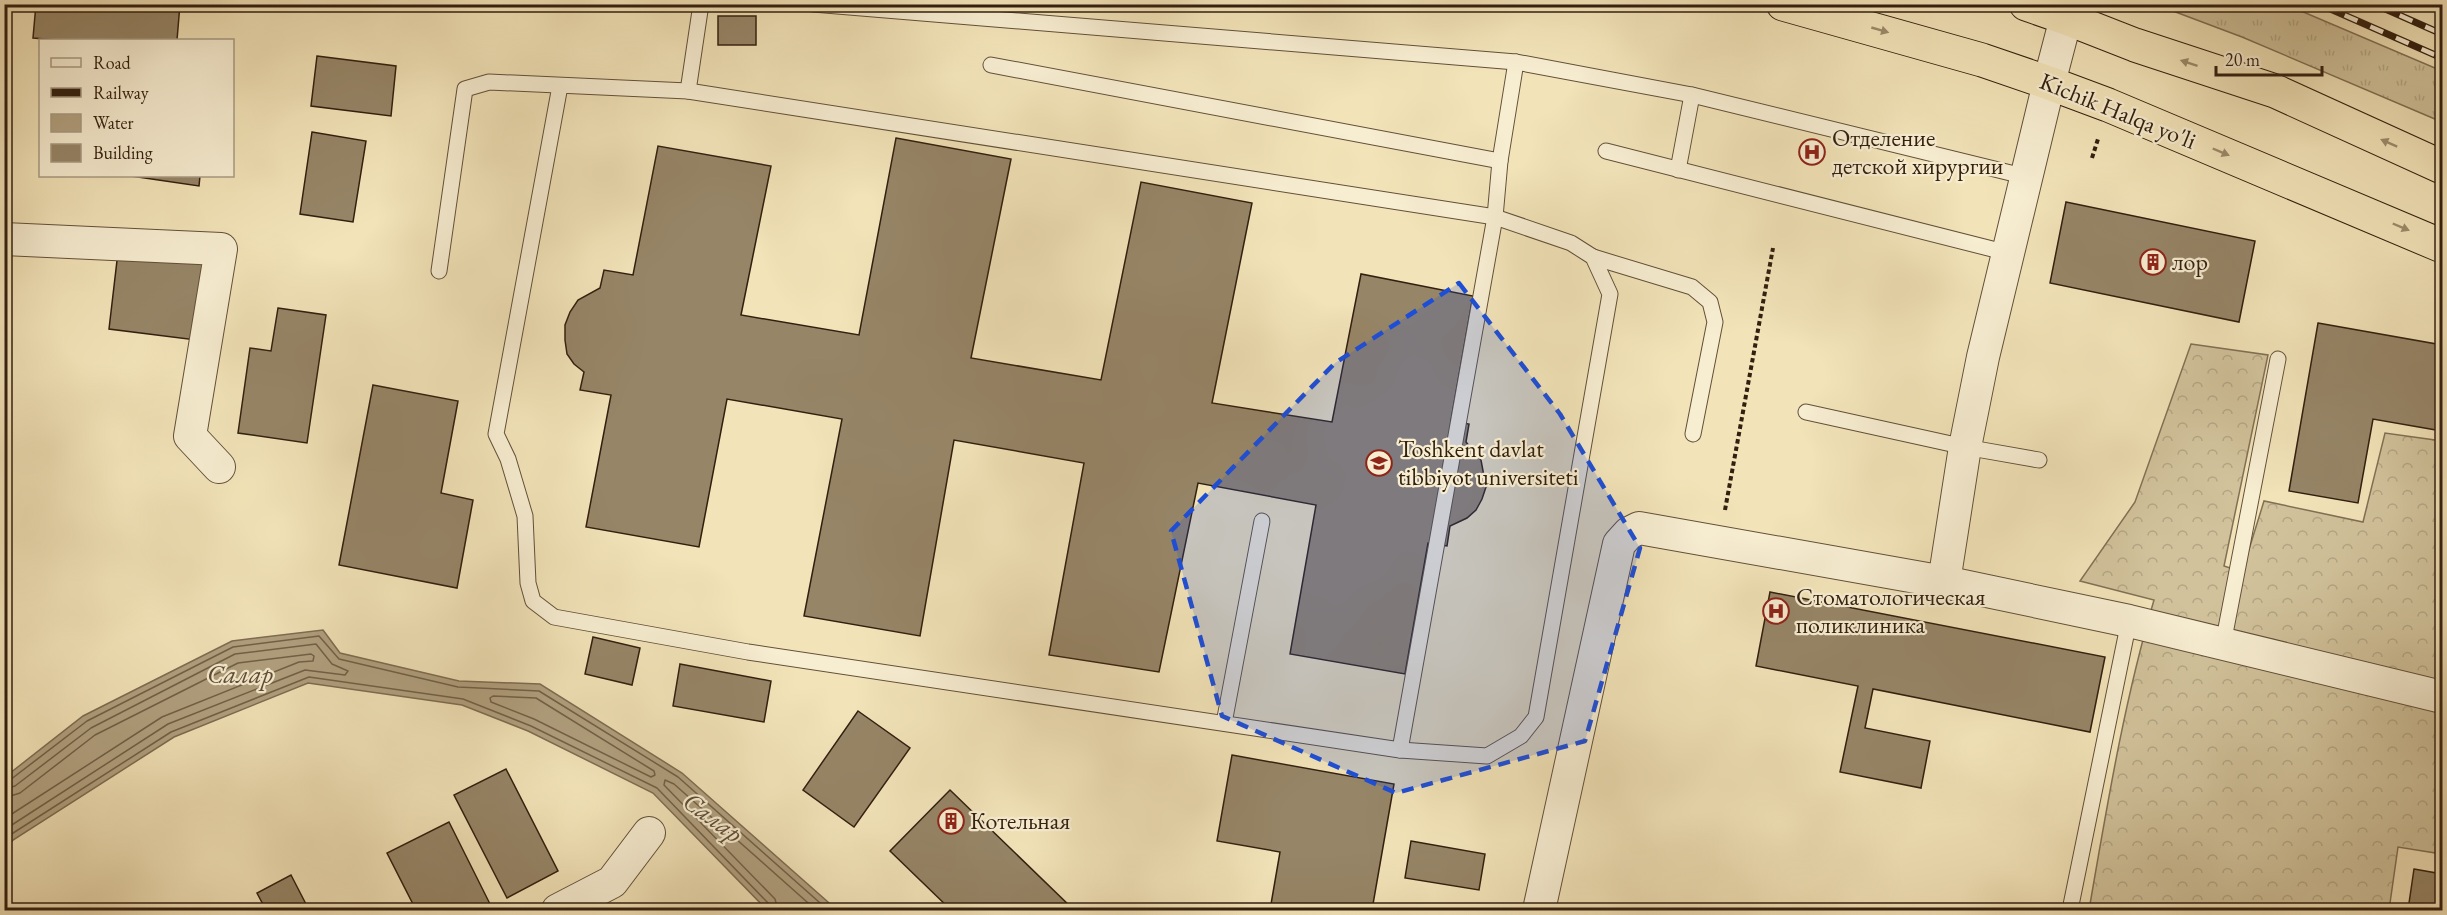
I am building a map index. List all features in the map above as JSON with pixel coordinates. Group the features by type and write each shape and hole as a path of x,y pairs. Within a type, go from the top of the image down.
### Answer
{"highway":[{"name":"Kichik Halqa yo'li","path":"1783,4 1971,56 2049,82 2442,246"},
{"path":"2026,4 2134,45 2275,91 2442,167"}],"street":[{"path":"1944,582 1965,447 1983,357 2066,18"},
{"path":"4,239 221,249 190,435 219,467"},
{"path":"1539,910 1619,544 1629,533 1640,528 1944,582 2129,621 2442,697"},
{"path":"558,910 612,882 649,833"}],"lane":[{"path":"688,91 701,4"},
{"path":"813,4 1516,62 1692,95 2027,177"},
{"path":"1400,750 1495,217 1500,161 1516,62"},
{"path":"990,64 1500,161"},
{"path":"439,271 465,89 489,82 688,91 1495,217 1571,243 1593,257 1692,286 1710,302 1715,322 1693,434"},
{"path":"560,86 496,434 508,459 525,516 528,583 533,601 554,617 748,652 1400,750 1487,756 1521,736 1536,717 1610,294 1593,257"},
{"path":"1678,170 1692,95"},
{"path":"1606,151 2008,253"},
{"path":"2223,644 2278,359"},
{"path":"1806,412 1965,447 2038,460"},
{"path":"1224,723 1262,521"},
{"path":"2070,910 2129,621"}],"path":[{"path":"1720,541 1773,248"}],"highlighted area":[{"path":"1459,283 1560,414 1640,548 1585,741 1396,793 1222,716 1171,531 1335,363"}],"green space":[{"path":"2157,5 2287,5 2442,71 2442,122 2242,37"},
{"path":"2191,344 2268,355 2224,566 2242,572 2264,501 2363,522 2385,433 2442,441 2442,854 2398,847 2389,910 2089,910 2125,715 2154,600 2080,581 2135,502"}],"water":[{"name":"Салар","path":"323,630 340,653 459,681 540,684 682,773 837,910 767,910 653,793 528,731 462,705 308,683 174,737 13,840 5,850 5,777 83,716 232,641"}],"building":[{"path":"36,4 180,4 177,39 33,38"},
{"path":"718,16 756,16 756,45 718,45"},
{"path":"317,56 396,66 391,116 311,106"},
{"path":"312,132 366,141 353,222 300,214"},
{"path":"896,138 1011,159 971,358 1101,380 1141,182 1252,203 1212,403 1332,422 1361,274 1473,296 1451,421 1469,424 1466,442 1481,460 1486,487 1476,510 1467,518 1450,526 1447,546 1428,543 1405,674 1290,654 1316,505 1198,483 1159,672 1049,655 1084,463 954,440 920,636 804,616 842,419 727,399 699,547 586,527 611,395 580,390 584,372 567,354 565,325 578,300 600,288 604,270 633,275 658,146 771,166 741,315 859,335"},
{"path":"138,177 200,177 199,186"},
{"name":"лор","path":"2066,202 2255,241 2239,322 2050,283"},
{"path":"118,252 205,263 196,340 109,329"},
{"path":"278,308 326,315 307,443 238,433 250,348 271,351"},
{"path":"2318,323 2442,345 2442,431 2373,419 2358,503 2289,491"},
{"path":"373,385 458,401 441,493 473,500 457,588 339,565"},
{"path":"1770,592 2105,657 2090,732 1873,689 1865,728 1930,741 1921,788 1840,772 1858,686 1756,666"},
{"path":"593,637 640,648 632,685 585,674"},
{"path":"680,664 771,681 764,722 673,706"},
{"path":"858,711 910,748 854,827 803,790"},
{"path":"1232,755 1394,784 1372,910 1270,910 1280,852 1217,841"},
{"path":"506,769 558,871 507,898 454,795"},
{"name":"Котельная","path":"950,790 1074,910 951,910 890,851"},
{"path":"449,822 492,908 487,910 416,910 387,853"},
{"path":"1411,841 1485,854 1479,890 1405,878"},
{"path":"2414,869 2442,874 2442,910 2408,910"},
{"path":"291,875 309,910 266,910 257,893"}],"railway":[{"path":"2319,4 2442,58"},
{"path":"2374,4 2442,34"}],"place":[{"name":"Отделение детской хирургии","path":"1812,152"},
{"name":"лор","path":"2153,262"},
{"name":"Toshkent davlat tibbiyot universiteti","path":"1379,463"},
{"name":"Стоматологическая поликлиника","path":"1776,611"},
{"name":"Котельная","path":"951,821"}]}
